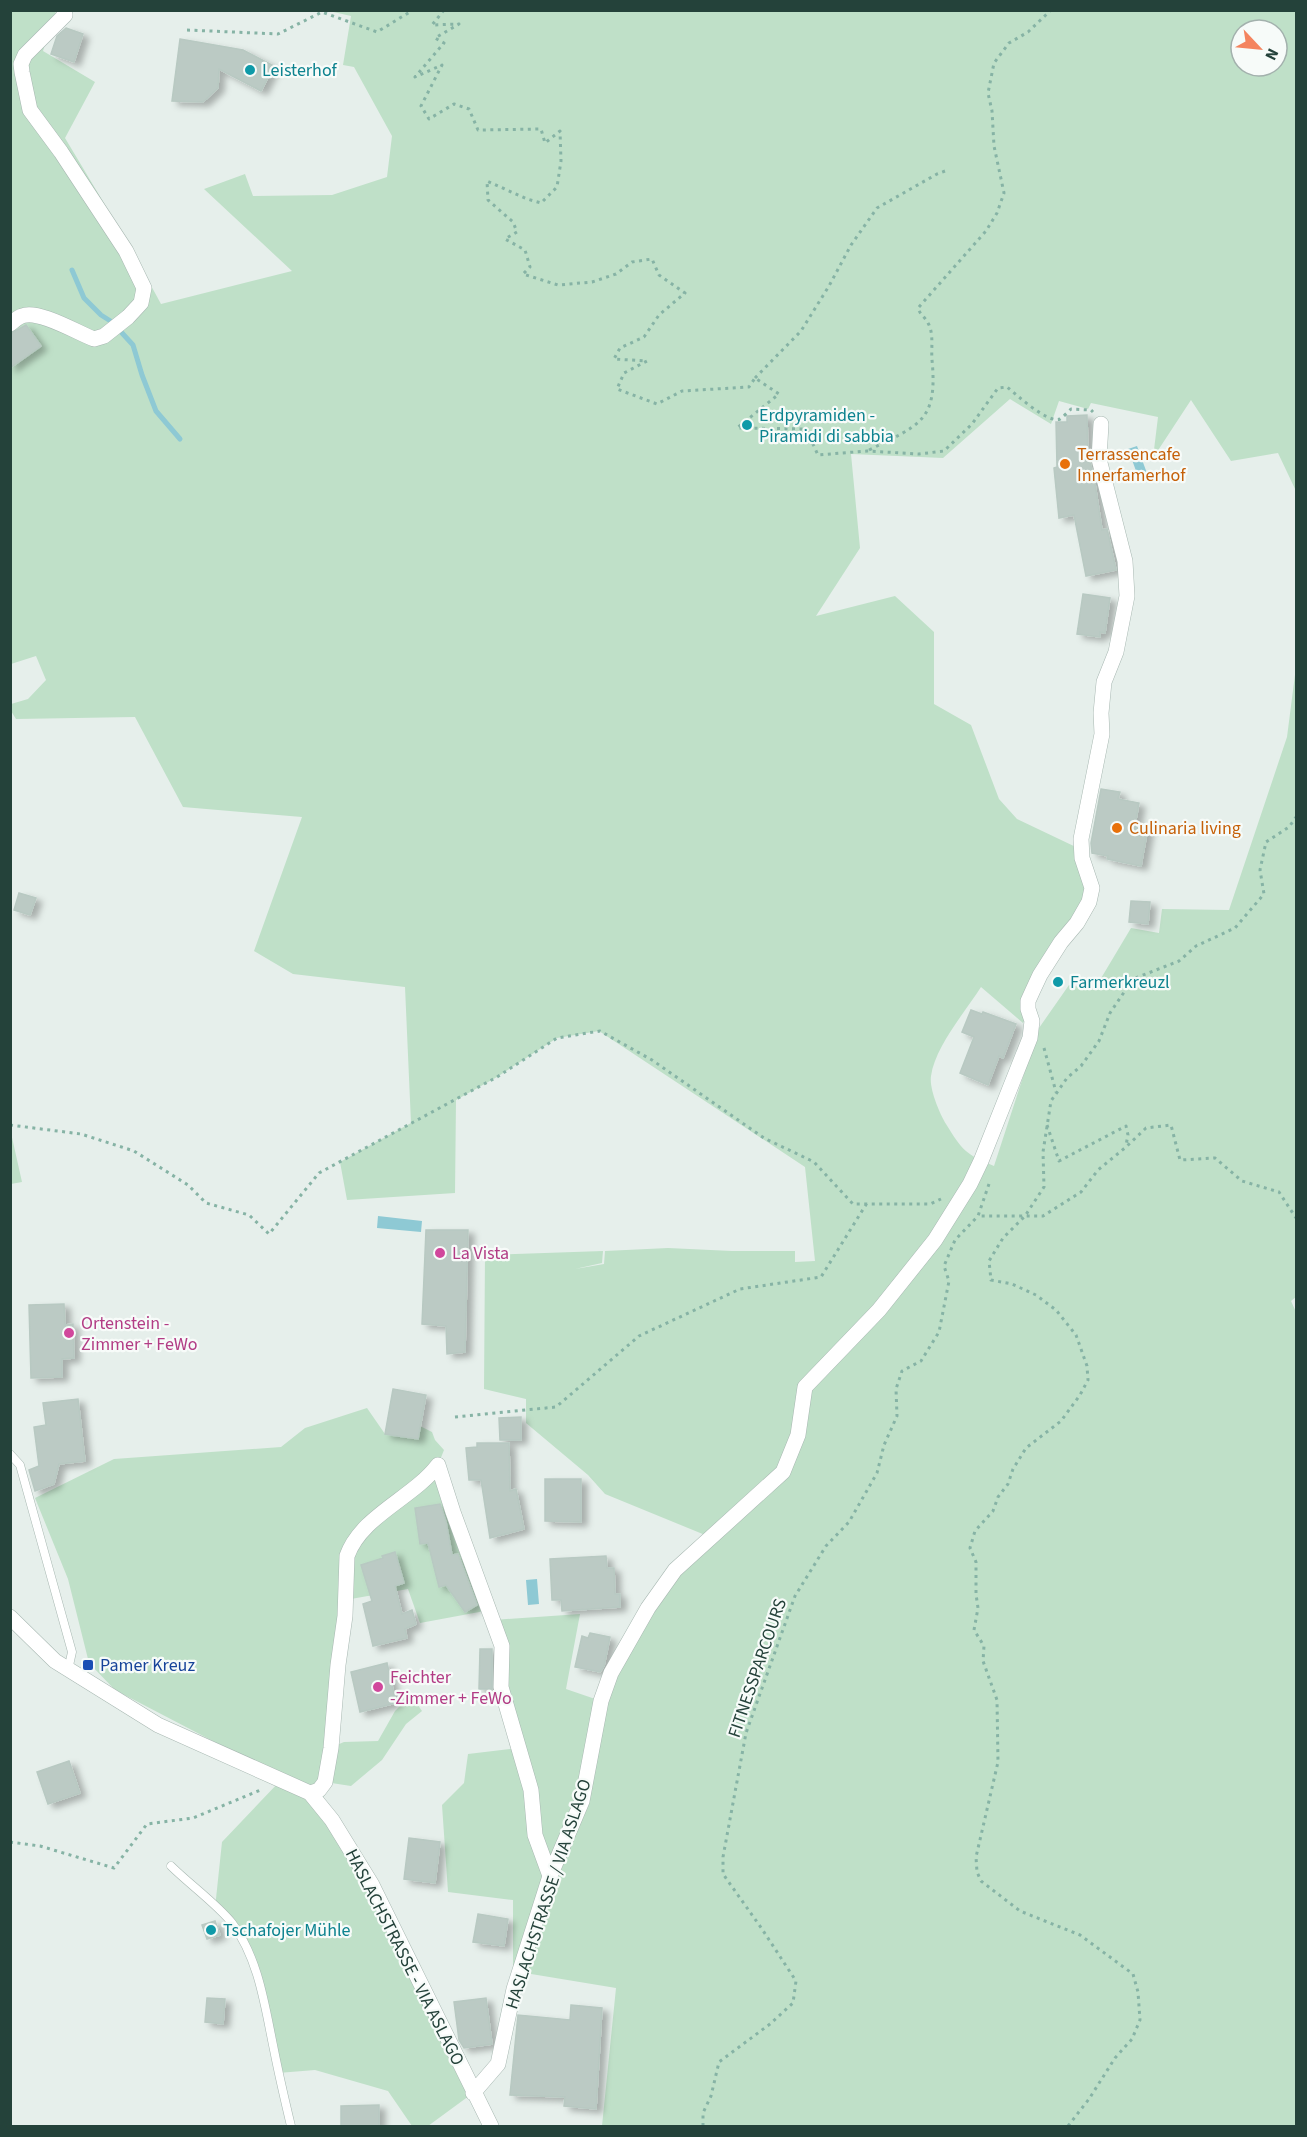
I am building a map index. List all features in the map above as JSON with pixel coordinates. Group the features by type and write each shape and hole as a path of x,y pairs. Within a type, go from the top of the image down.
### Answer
{"street":[{"path":"10,324 24,315 35,316 94,339 104,336 141,303 144,288 126,251 61,152 30,110 21,64 25,55 64,15 64,10"},
{"name":"HASLACHSTRASSE / VIA ASLAGO","path":"473,2093 498,2064 514,1989 550,1876 582,1801 601,1701 610,1674 648,1608 675,1570 783,1472 798,1435 805,1387 879,1310 935,1240 970,1184 1030,1038 1032,1021 1028,1001 1040,975 1089,902 1092,888 1082,858 1081,839 1102,734 1101,713 1104,682 1116,652 1126,596 1125,561 1099,459 1101,424"},
{"path":"310,1793 319,1790 325,1782 331,1748 350,1548 364,1529 422,1483 438,1465 502,1646 501,1687 531,1790 536,1835 550,1876"},
{"name":"HASLACHSTRASSE - VIA ASLAGO","path":"10,1617 55,1661 158,1725 310,1793 332,1820 372,1885 491,2127"}],"lane":[{"path":"10,1454 20,1466 72,1652 68,1670"},
{"path":"171,1866 232,1923 242,1941 264,1997 291,2127"}],"path":[{"path":"187,30 278,33 322,12 377,32 413,10"},
{"path":"444,10 432,25 459,24 435,38 444,43 415,77 442,65 421,106 429,119 454,104 469,109 478,130 541,129 545,143 560,131 561,161 557,187 541,202 527,199 487,181 488,200 513,222 517,232 505,239 525,250 530,267 523,274 558,285 592,282 616,274 632,262 652,259 658,275 685,293 659,315 644,337 620,348 614,359 647,361 624,373 617,389 657,404 682,391 750,387 755,378 801,331 851,245 877,208 945,171"},
{"path":"867,451 913,428 928,410 933,393 934,376 932,341 929,324 918,308 986,231 997,213 1004,193 994,146 992,111 988,93 994,63 1009,43 1028,32 1051,10"},
{"path":"755,378 779,393 737,428 806,429 818,455 867,451 918,454 944,451 972,424 998,388 1007,387 1052,420 1060,419 1071,409 1091,410 1101,424"},
{"path":"1068,2127 1089,2100 1114,2058 1132,2039 1140,2020 1138,1992 1133,1974 1080,1935 1020,1911 981,1881 977,1872 976,1857 998,1762 997,1700 983,1661 984,1646 974,1630 978,1608 976,1562 970,1548 975,1531 993,1511 998,1497 1008,1484 1013,1468 1026,1448 1061,1421 1080,1395 1088,1380 1087,1366 1076,1335 1056,1310 1036,1295 1012,1284 992,1280 989,1261 1003,1238 1025,1216 1044,1187 1043,1152 1051,1101 1099,1041 1110,1013 1132,979 1179,961 1196,946 1235,928 1264,894 1260,870 1266,842 1289,827 1296,817"},
{"path":"10,1125 81,1134 134,1151 188,1185 206,1203 249,1215 269,1234 319,1173 497,1077 557,1038 600,1031 652,1060 764,1138 814,1162 853,1204 930,1204 970,1184"},
{"path":"1044,1046 1056,1092"},
{"path":"1046,1124 1059,1161 1126,1126 1128,1135 1126,1147"},
{"path":"989,1184 978,1216 1042,1216 1081,1192 1098,1170 1146,1128 1171,1125 1180,1160 1215,1158 1242,1181 1279,1192 1296,1218"},
{"path":"455,1417 556,1407 639,1336 740,1289 821,1277 867,1203"},
{"name":"FITNESSPARCOURS","path":"703,2127 703,2113 711,2096 719,2062 770,2024 793,2003 796,1981 723,1874 723,1857 746,1732 795,1596 826,1546 849,1522 877,1473 884,1445 897,1416 896,1389 902,1371 921,1361 939,1332 949,1281 944,1266 955,1240 978,1216"},
{"path":"10,1842 40,1846 114,1868 147,1824 193,1818 281,1781"}],"green space":[{"path":"11,11 56,11 43,51 95,82 65,138 129,245 161,304 292,271 204,189 245,174 253,196 332,195 387,177 392,136 354,67 343,65 351,16 329,11 1296,11 1296,491 1278,453 1231,461 1191,400 1153,458 1158,417 1091,403 1088,409 1059,401 1051,424 1010,399 943,458 851,454 860,548 816,616 895,596 934,632 934,704 971,725 999,799 1017,819 1080,849 1089,888 1023,1023 981,987 944,1042 931,1076 933,1094 938,1108 956,1140 965,1150 994,1166 1039,1028 1069,985 1094,990 1131,928 1159,933 1162,909 1229,910 1287,737 1296,667 1296,1297 1291,1301 1296,1312 1296,2126 602,2126 616,1988 513,1971 513,1900 448,1892 442,1805 464,1783 468,1754 519,1748 493,1620 580,1614 566,1689 601,1701 648,1608 710,1537 605,1494 588,1475 526,1423 526,1399 484,1389 485,1255 603,1251 602,1263 575,1269 604,1264 605,1251 668,1248 795,1251 795,1262 815,1261 805,1167 599,1031 557,1038 497,1077 456,1100 455,1193 347,1200 340,1162 411,1123 405,987 293,974 254,951 302,817 183,807 135,717 16,719 11,711 11,704 28,699 46,680 36,656 11,664"},
{"path":"11,1133 22,1182 10,1184"},
{"path":"367,1408 385,1434 418,1439 420,1426 432,1432 435,1440 444,1450 438,1465 490,1610 420,1623 408,1589 345,1600 332,1747 344,1742 378,1741 395,1711 411,1695 422,1711 406,1724 382,1760 351,1786 325,1782 319,1790 351,1848 473,2093 428,2126 412,2126 388,2091 315,2070 278,2073 264,1997 242,1941 215,1908 222,1842 280,1781 278,1775 115,1690 89,1663 68,1579 35,1498 114,1459 281,1447 305,1428"}],"water":[{"path":"1137,446 1148,476 1139,479 1128,449"},
{"path":"378,1216 422,1221 421,1232 377,1228"},
{"path":"537,1579 539,1604 528,1605 526,1580"}],"building":[{"path":"66,28 83,34 74,62 51,54 57,36"},
{"path":"180,39 243,50 274,66 261,91 219,69 218,88 203,102 172,101"},
{"path":"26,325 41,346 10,368 10,334"},
{"path":"1087,415 1088,462 1090,462 1095,484 1102,530 1107,529 1116,570 1086,576 1074,515 1059,518 1054,468 1057,467 1056,422 1067,422 1067,416"},
{"path":"1083,594 1110,598 1105,633 1100,632 1100,637 1077,634"},
{"path":"1101,789 1120,792 1118,799 1139,803 1135,825 1148,827 1141,866 1107,859 1108,856 1092,853 1091,843"},
{"path":"19,893 36,898 30,915 14,910"},
{"path":"1131,901 1150,902 1148,924 1129,922"},
{"path":"971,1010 1016,1024 1003,1058 999,1056 988,1085 960,1073 974,1037 962,1032"},
{"path":"426,1230 468,1230 465,1352 447,1354 446,1326 422,1324"},
{"path":"64,1304 65,1325 73,1324 74,1358 62,1359 62,1377 31,1378 29,1305"},
{"path":"393,1389 426,1395 418,1439 385,1434"},
{"path":"78,1399 85,1461 59,1464 54,1484 35,1491 29,1470 39,1466 34,1427 46,1425 43,1403"},
{"path":"521,1417 521,1440 500,1440 499,1418"},
{"path":"477,1443 509,1443 510,1491 516,1489 524,1529 490,1538 481,1480 469,1480 466,1448 477,1447"},
{"path":"545,1479 581,1479 581,1522 545,1521"},
{"path":"440,1504 452,1555 458,1554 477,1605 465,1612 446,1585 439,1587 428,1543 420,1544 415,1508"},
{"path":"395,1552 404,1583 395,1586 402,1614 412,1610 416,1624 405,1629 407,1638 373,1646 363,1604 372,1601 361,1565"},
{"path":"606,1556 607,1568 614,1568 615,1594 620,1594 620,1607 562,1611 561,1600 552,1600 550,1559"},
{"path":"590,1633 610,1637 604,1666 600,1672 575,1667 582,1636 588,1638"},
{"path":"480,1649 492,1649 492,1689 479,1689"},
{"path":"387,1663 396,1703 360,1712 351,1672"},
{"path":"69,1761 80,1793 48,1804 37,1772"},
{"path":"409,1838 440,1842 435,1883 404,1879"},
{"path":"478,1914 508,1919 504,1946 473,1942"},
{"name":"Tschafojer Mühle","path":"215,1921 220,1935 207,1939 202,1925"},
{"path":"207,1998 225,1999 223,2024 205,2022"},
{"path":"486,1998 492,2044 464,2048 459,2040 454,2002"},
{"path":"571,2005 602,2008 596,2109 564,2106 565,2097 510,2095 518,2015 570,2020"},
{"path":"379,2105 379,2127 341,2127 341,2106"}],"waterway":[{"path":"72,270 84,298 101,315 112,322 133,345 156,411 180,439"}],"place":[{"name":"Leisterhof","path":"250,70"},
{"name":"Erdpyramiden - Piramidi di sabbia","path":"747,425"},
{"name":"Terrassencafe Innerfamerhof","path":"1065,464"},
{"name":"Culinaria living","path":"1117,828"},
{"name":"Farmerkreuzl","path":"1058,982"},
{"name":"La Vista","path":"440,1253"},
{"name":"Ortenstein - Zimmer + FeWo","path":"69,1333"},
{"name":"Pamer Kreuz","path":"88,1665"},
{"name":"Feichter -Zimmer + FeWo","path":"378,1687"},
{"name":"Tschafojer Mühle","path":"211,1930"}]}
